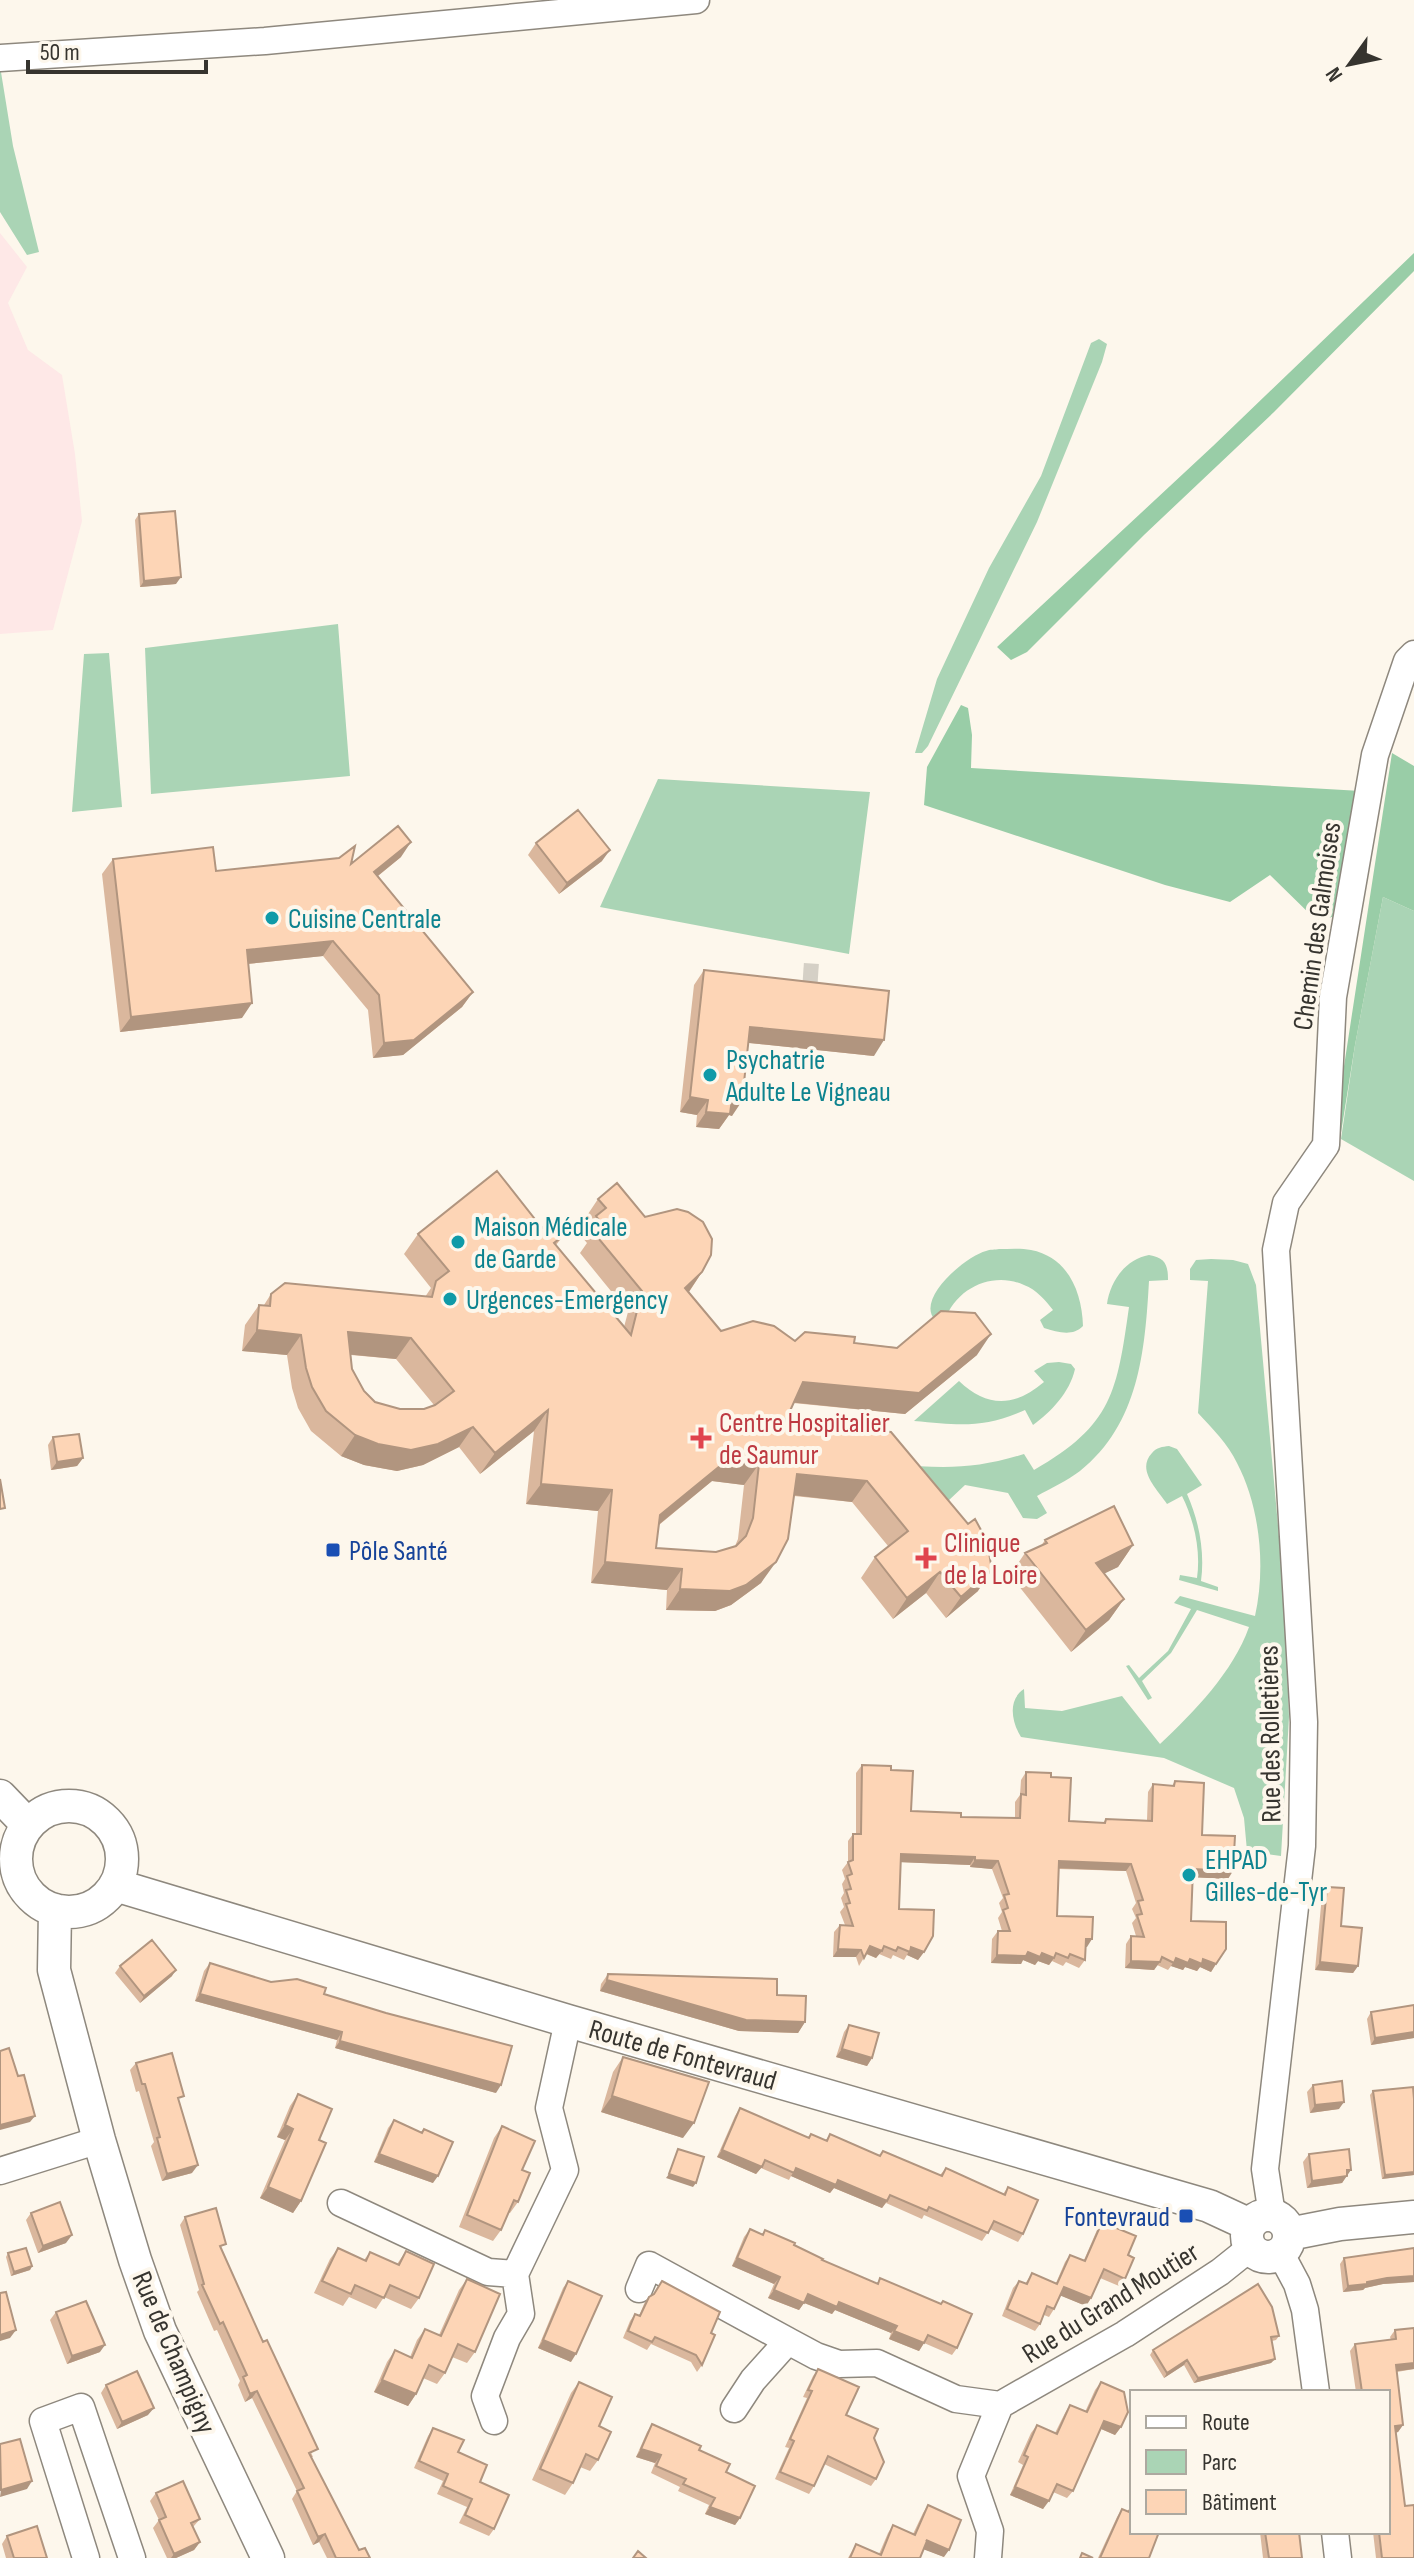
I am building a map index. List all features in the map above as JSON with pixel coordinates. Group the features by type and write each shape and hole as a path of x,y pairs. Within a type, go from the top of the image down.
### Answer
{"street":[{"path":"0,58 265,41 696,0"},
{"name":"Chemin des Galmoises","path":"1276,1250 1286,1203 1326,1145 1333,997 1375,755 1407,661 1414,654"},
{"name":"Rue des Rolletières","path":"1276,1250 1304,1722 1302,1846 1265,2169 1268,2235 1297,2284 1305,2310 1316,2390"},
{"path":"0,1796 27,1824"},
{"path":"61,1806 81,1807 99,1815 119,1839 121,1871 115,1885 104,1899 89,1908 72,1912 55,1910 36,1901 22,1885 15,1865 17,1843 27,1824 42,1812 61,1806"},
{"name":"Route de Fontevraud","path":"115,1885 568,2021 1209,2206 1268,2235"},
{"name":"Rue de Champigny","path":"55,1910 54,1970 135,2260 160,2331 268,2558"},
{"path":"494,2421 485,2396 507,2338 521,2314 515,2274 565,2170 549,2108 568,2021"},
{"path":"0,2171 99,2140"},
{"path":"341,2203 488,2272 515,2274"},
{"path":"1268,2235 1414,2217"},
{"name":"Rue du Grand Moutier","path":"988,2419 1220,2272 1268,2235"},
{"path":"639,2289 649,2265 816,2356 839,2364 877,2363 956,2399 988,2419 971,2476 990,2531 988,2558"},
{"path":"734,2409 753,2380 788,2341"},
{"path":"86,2558 43,2421 81,2407 132,2558"},
{"path":"1335,2534 1338,2558"}],"shaded area":[{"path":"0,233 27,267 8,303 28,350 62,375 82,521 53,630 0,634"}],"green space":[{"path":"0,66 13,146 39,252 27,255 0,212"},
{"path":"1414,253 1414,271 1027,652 1011,660 997,647 1213,446"},
{"path":"1099,339 1107,344 1102,362 1037,522 928,746 922,753 915,753 937,679 989,568 1041,476 1091,343"},
{"path":"338,624 350,776 151,794 145,648"},
{"path":"109,653 122,807 72,812 84,654"},
{"path":"961,705 968,708 972,735 971,768 1361,791 1343,914 1317,921 1270,875 1230,902 1165,885 924,805 927,767"},
{"path":"1392,753 1414,766 1414,911 1383,897 1340,1139 1333,1138"},
{"path":"658,779 870,792 849,954 600,907"},
{"path":"1383,897 1414,911 1414,1181 1341,1139"},
{"path":"999,1249 1031,1250 1055,1260 1076,1289 1083,1326 1070,1333 1044,1328 1040,1320 1053,1310 1044,1299 1024,1285 1000,1280 988,1281 967,1291 950,1309 945,1320 935,1320 931,1311 932,1301 946,1280 977,1255"},
{"path":"1149,1255 1164,1263 1168,1280 1149,1281 1145,1334 1135,1385 1127,1409 1100,1452 1075,1475 1037,1496 1047,1513 1037,1519 1023,1518 1008,1493 965,1485 930,1518 894,1464 960,1466 990,1463 1024,1454 1034,1470 1060,1454 1096,1421 1114,1384 1129,1307 1107,1304 1109,1295 1126,1266"},
{"path":"1196,1260 1248,1264 1256,1285 1284,1591 1289,1717 1281,1856 1247,1851 1244,1818 1234,1788 1164,1758 1021,1737 1013,1712 1015,1699 1024,1689 1025,1708 1062,1711 1122,1696 1160,1744 1199,1705 1223,1675 1249,1627 1197,1610 1171,1653 1142,1681 1152,1698 1148,1700 1126,1666 1129,1665 1139,1678 1168,1651 1191,1609 1174,1603 1180,1596 1255,1616 1260,1558 1251,1499 1233,1456 1198,1413 1208,1281 1190,1280 1190,1269"},
{"path":"1047,1363 1071,1364 1075,1369 1069,1386 1059,1401 1033,1425 1025,1410 983,1423 914,1421 959,1381 991,1400 1012,1400 1044,1382 1034,1371"},
{"path":"1169,1446 1177,1449 1202,1485 1187,1494 1200,1537 1201,1581 1218,1587 1218,1591 1179,1580 1180,1575 1197,1578 1198,1557 1193,1525 1182,1496 1167,1504 1150,1479 1146,1466 1154,1451"}],"building":[{"path":"175,511 181,577 144,581 139,514"},
{"path":"578,810 610,850 567,883 536,843"},
{"path":"398,826 411,842 374,872 473,992 414,1040 384,1043 379,995 333,941 247,950 252,1003 131,1017 113,859 213,847 216,871 339,858 355,846 351,864"},
{"name":"Psychatrie Adulte Le Vigneau","path":"704,970 889,991 884,1040 750,1027 742,1101 732,1099 730,1114 706,1112 708,1100 690,1097"},
{"path":"497,1171 542,1228 551,1220 564,1235 554,1243 631,1335 642,1291 594,1233 603,1225 596,1216 606,1208 598,1199 617,1183 645,1217 677,1209 703,1222 712,1239 711,1255 702,1272 685,1288 721,1331 753,1321 774,1326 795,1341 805,1332 855,1337 854,1343 897,1348 941,1311 975,1313 991,1334 919,1393 803,1382 785,1422 891,1432 968,1524 975,1519 987,1541 992,1570 961,1597 940,1572 907,1598 875,1557 908,1531 867,1481 797,1474 788,1539 776,1562 746,1585 730,1591 680,1589 682,1569 605,1562 612,1490 541,1484 548,1410 495,1453 473,1427 438,1444 411,1450 378,1444 355,1435 326,1411 312,1387 301,1335 257,1330 259,1305 270,1306 271,1294 285,1283 432,1297 436,1281 449,1271 418,1234","holes":["348,1332 411,1338 454,1391 424,1409 400,1409 375,1402 364,1391 352,1369","726,1461 759,1464 753,1518 746,1536 736,1546 716,1552 656,1548 660,1515"]},
{"path":"79,1434 83,1458 57,1462 53,1437"},
{"path":"0,1479 5,1508 0,1509"},
{"path":"1114,1506 1133,1545 1096,1563 1124,1599 1086,1630 1025,1553"},
{"name":"EHPAD Gilles-de-Tyr","path":"862,1765 913,1771 911,1811 961,1813 961,1817 1020,1818 1021,1794 1026,1795 1026,1772 1071,1778 1069,1821 1152,1821 1153,1784 1174,1786 1175,1781 1204,1783 1202,1835 1235,1836 1233,1871 1193,1869 1191,1921 1226,1922 1226,1949 1216,1964 1203,1959 1202,1964 1190,1959 1188,1963 1176,1958 1174,1963 1162,1957 1160,1962 1131,1961 1131,1936 1144,1937 1137,1915 1142,1914 1138,1901 1143,1900 1131,1864 1059,1861 1057,1916 1093,1917 1092,1939 1086,1939 1085,1960 1056,1953 1054,1958 1028,1952 1026,1956 997,1955 998,1931 1010,1931 1003,1910 1008,1908 1004,1895 1009,1894 998,1861 901,1854 899,1909 934,1910 933,1936 924,1952 911,1947 910,1952 898,1947 896,1951 884,1946 882,1951 870,1946 864,1958 861,1950 838,1949 840,1925 853,1926 846,1904 850,1903 846,1890 851,1889 847,1876 852,1874 848,1862 853,1860 853,1834 861,1834"},
{"path":"1327,1887 1344,1888 1341,1926 1362,1928 1358,1966 1320,1962"},
{"path":"152,1940 176,1970 144,1996 120,1966"},
{"path":"210,1963 271,1982 297,1979 326,1988 324,1994 512,2046 501,2085 340,2041 342,2032 200,1994"},
{"path":"608,1974 777,1979 777,1995 806,1996 805,2022 746,2020 607,1980"},
{"path":"1414,2005 1414,2032 1375,2038 1371,2012"},
{"path":"849,2025 879,2033 872,2058 842,2049"},
{"path":"9,2048 18,2076 24,2075 35,2116 0,2125 0,2051"},
{"path":"172,2053 184,2096 178,2098 198,2165 167,2174 157,2138 160,2137 136,2063"},
{"path":"623,2057 709,2082 694,2123 612,2096"},
{"path":"1342,2081 1344,2102 1315,2105 1313,2085"},
{"path":"1413,2087 1414,2172 1385,2175 1373,2091"},
{"path":"298,2094 332,2109 319,2140 326,2143 301,2201 268,2187 293,2129 285,2125"},
{"path":"740,2108 809,2138 811,2134 827,2141 830,2134 880,2156 883,2151 942,2176 946,2168 1005,2195 1008,2187 1038,2200 1023,2234 994,2221 988,2233 929,2207 927,2211 890,2195 887,2201 838,2180 836,2185 796,2168 794,2173 765,2160 762,2167 722,2150"},
{"path":"394,2120 453,2142 438,2176 379,2154"},
{"path":"502,2126 535,2141 522,2170 530,2173 518,2202 514,2200 501,2230 467,2215"},
{"path":"678,2149 704,2157 696,2183 669,2174"},
{"path":"1349,2149 1351,2170 1347,2170 1347,2176 1312,2181 1309,2154"},
{"path":"60,2202 72,2235 43,2246 31,2213"},
{"path":"216,2208 226,2244 220,2246 263,2342 267,2340 318,2449 309,2453 359,2550 365,2548 370,2558 336,2558 325,2534 318,2537 297,2491 304,2488 257,2391 250,2394 243,2377 247,2375 202,2285 185,2217"},
{"path":"1102,2222 1136,2236 1128,2255 1134,2258 1125,2279 1104,2269 1091,2298 1064,2287 1054,2309 1047,2306 1040,2324 1007,2309 1019,2281 1027,2284 1032,2273 1057,2284 1070,2255 1085,2261"},
{"path":"750,2229 763,2235 765,2230 795,2243 822,2260 878,2284 880,2278 972,2314 957,2348 928,2335 924,2343 894,2331 897,2326 839,2302 837,2307 808,2294 804,2303 774,2290 780,2277 737,2258"},
{"path":"26,2248 32,2266 14,2272 8,2253"},
{"path":"338,2248 366,2261 370,2252 399,2265 406,2251 434,2264 419,2298 390,2285 384,2298 355,2285 351,2294 322,2281"},
{"path":"1414,2248 1414,2276 1348,2286 1344,2258"},
{"path":"467,2279 500,2294 475,2352 458,2344 445,2373 429,2365 416,2394 382,2380 395,2350 412,2358 425,2329 441,2336"},
{"path":"568,2281 602,2296 576,2354 543,2340"},
{"path":"662,2281 720,2312 711,2333 715,2335 702,2365 696,2355 655,2337 652,2342 628,2331 635,2314 640,2316 649,2297"},
{"path":"1258,2284 1272,2307 1279,2336 1271,2337 1275,2359 1198,2378 1187,2360 1167,2373 1153,2350"},
{"path":"6,2292 16,2330 0,2335 0,2293"},
{"path":"86,2301 105,2345 72,2356 56,2312"},
{"path":"1414,2328 1414,2363 1396,2365 1403,2425 1395,2426 1405,2506 1414,2505 1414,2558 1382,2558 1379,2534 1390,2534 1390,2390 1362,2390 1355,2344 1396,2339 1395,2330"},
{"path":"818,2369 859,2387 846,2415 878,2429 874,2438 884,2462 876,2479 828,2456 814,2486 780,2472 794,2441 790,2439 812,2391 808,2390"},
{"path":"137,2371 154,2408 122,2422 106,2385"},
{"path":"579,2382 612,2397 599,2426 611,2432 598,2460 586,2454 573,2483 540,2469"},
{"path":"1101,2382 1124,2392 1128,2412 1121,2427 1104,2421 1073,2491 1057,2484 1049,2501 1015,2487 1037,2425 1057,2434 1070,2405 1087,2412"},
{"path":"652,2424 701,2446 699,2450 730,2464 726,2472 755,2486 740,2518 710,2507 715,2498 683,2484 686,2479 656,2466 661,2455 641,2449"},
{"path":"433,2428 464,2440 458,2452 487,2465 480,2482 509,2495 494,2529 465,2515 472,2499 443,2486 448,2474 419,2461"},
{"path":"20,2439 32,2481 1,2490 0,2444"},
{"path":"183,2481 200,2519 191,2523 200,2542 174,2554 159,2520 166,2517 156,2493"},
{"path":"928,2505 961,2520 949,2550 926,2540 920,2558 850,2558 856,2544 881,2555 893,2525 915,2535"},
{"path":"1122,2509 1129,2512 1130,2534 1158,2534 1149,2558 1100,2558"},
{"path":"37,2526 47,2558 14,2558 7,2536"},
{"path":"1265,2534 1299,2534 1302,2558 1269,2558"},
{"path":"638,2551 646,2558 633,2558"}],"tunnel":[{"path":"803,976 818,977"}],"place":[{"name":"Cuisine Centrale","path":"272,918"},
{"name":"Psychatrie Adulte Le Vigneau","path":"710,1075"},
{"name":"Maison Médicale de Garde","path":"458,1242"},
{"name":"Urgences-Emergency","path":"450,1299"},
{"name":"Centre Hospitalier de Saumur","path":"701,1438"},
{"name":"Pôle Santé","path":"333,1550"},
{"name":"Clinique de la Loire","path":"926,1558"},
{"name":"EHPAD Gilles-de-Tyr","path":"1189,1875"},
{"name":"Fontevraud","path":"1186,2216"}]}
